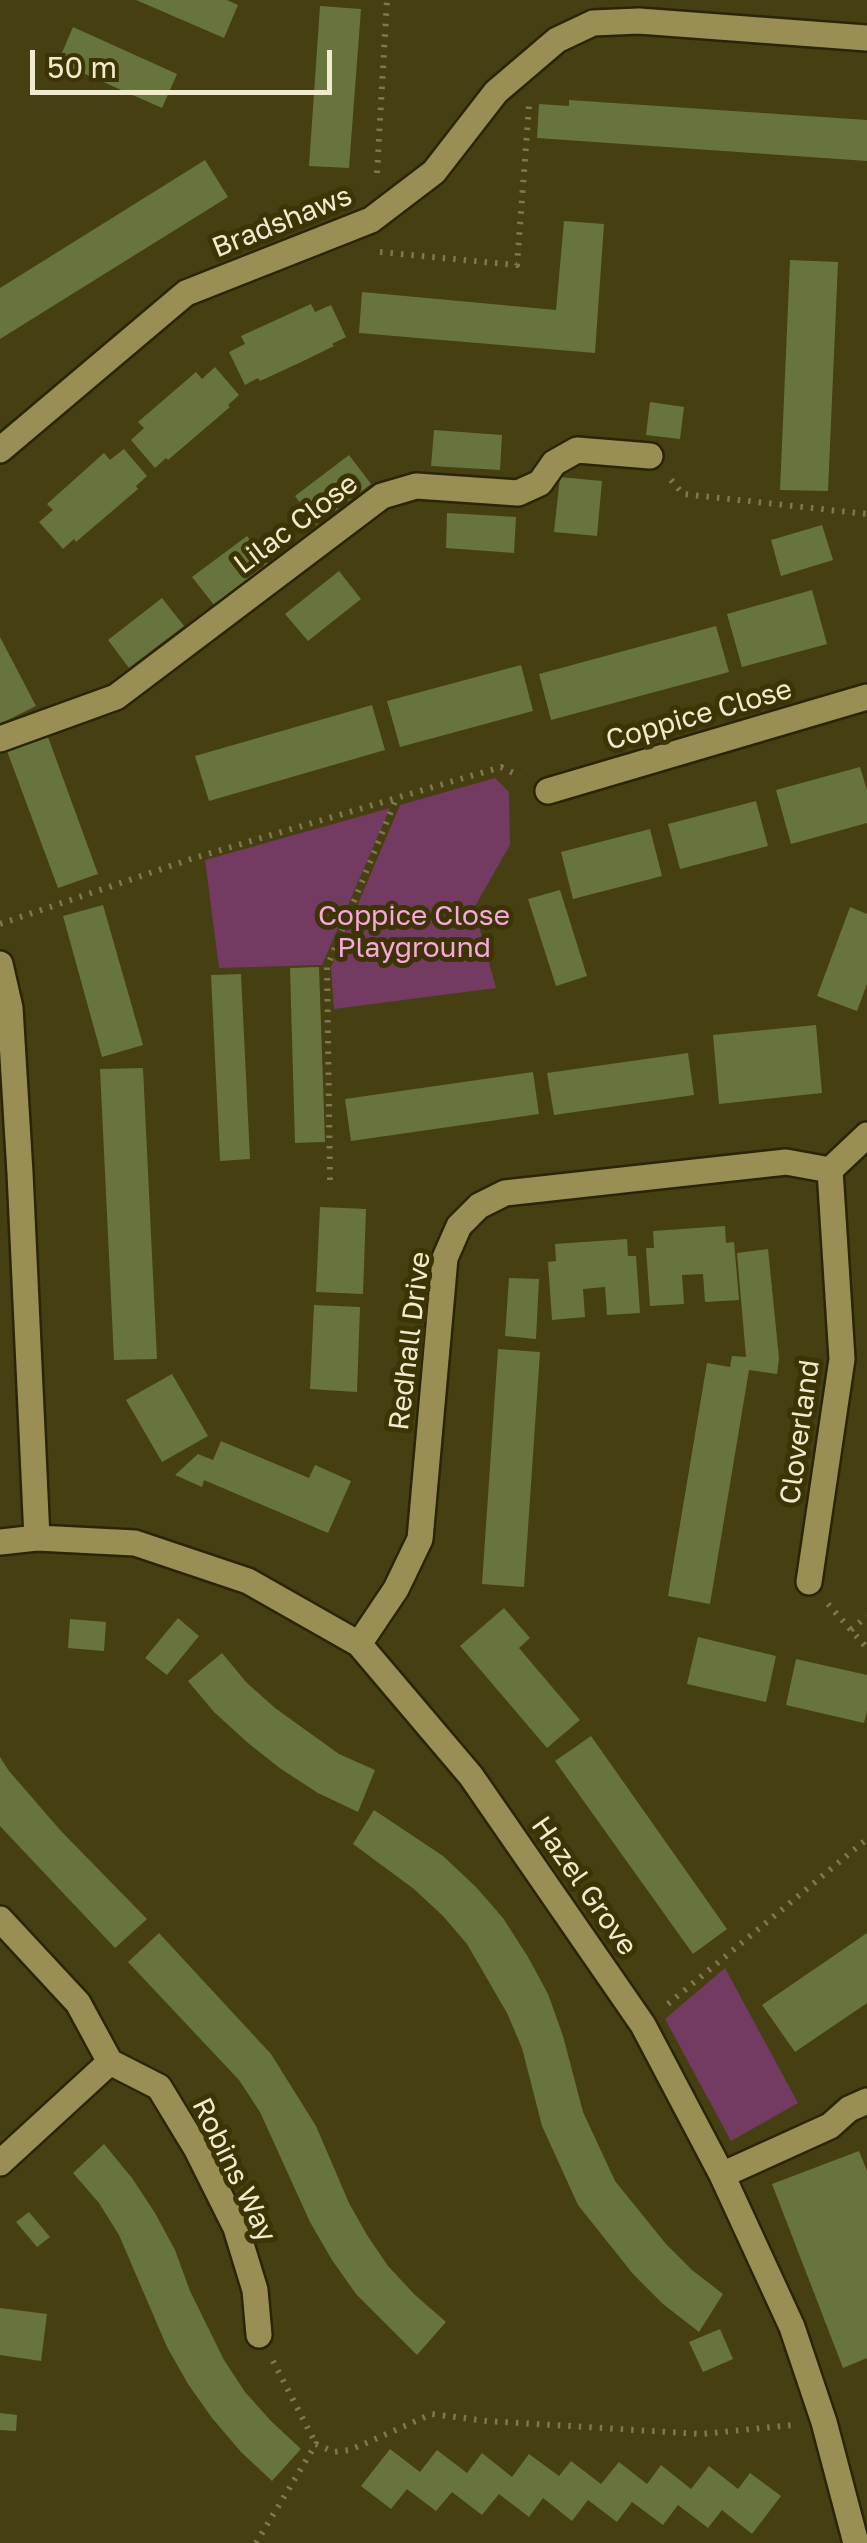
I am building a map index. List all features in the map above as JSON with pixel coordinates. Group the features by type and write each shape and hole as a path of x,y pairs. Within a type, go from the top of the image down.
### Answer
{"street":[{"name":"Bradshaws","path":"0,450 186,292 371,220 434,172 496,92 557,40 593,24 639,21 867,38"},
{"name":"Lilac Close","path":"0,738 116,696 382,496 416,486 518,493 540,483 554,463 578,450 650,456"},
{"name":"Coppice Close","path":"548,790 867,698"},
{"path":"0,964 10,1008 37,1538"},
{"path":"830,1170 867,1135"},
{"name":"Redhall Drive","path":"359,1644 396,1589 420,1539 446,1258 458,1226 479,1206 506,1193 786,1162 830,1170"},
{"name":"Cloverland","path":"809,1582 842,1360 830,1170"},
{"name":"Hazel Grove","path":"0,1542 37,1538 135,1543 248,1581 359,1644 471,1776 643,2025 722,2175 792,2327 824,2422 856,2543"},
{"path":"0,1919 78,2003 110,2062 0,2162"},
{"name":"Robins Way","path":"110,2062 159,2087 196,2148 236,2228 255,2290 259,2335"},
{"path":"722,2175 830,2126 849,2109 867,2101"}],"path":[{"path":"377,175 388,0"},
{"path":"356,226 376,252 518,265 530,100 518,73"},
{"path":"650,456 683,494 867,514"},
{"path":"0,924 194,858 501,767 548,790"},
{"path":"330,1180 327,967 397,798"},
{"path":"809,1582 867,1648"},
{"path":"851,1630 867,1616"},
{"path":"643,2025 867,1840"},
{"path":"259,2335 316,2444 334,2452 350,2450 432,2414 701,2434 824,2422"},
{"path":"256,2543 316,2444"}],"green space":[{"name":"Coppice Close Playground","path":"495,778 509,792 510,845 474,908 496,988 334,1009 331,967 400,805"},
{"path":"390,808 322,965 219,968 205,860"},
{"path":"725,1968 798,2103 731,2141 665,2019"}],"building":[{"path":"136,0 227,0 238,5 224,38"},
{"path":"320,6 361,9 349,168 309,166"},
{"path":"73,27 177,74 162,108 58,62"},
{"path":"569,100 867,120 867,161 537,138 539,104 569,106"},
{"path":"205,160 228,197 0,339 0,288"},
{"path":"564,221 604,224 595,353 359,333 362,292 556,310"},
{"path":"790,260 838,262 828,491 780,490"},
{"path":"311,304 315,312 331,305 346,337 297,364 245,385 229,352 245,344 241,336"},
{"path":"215,367 239,395 230,407 155,468 131,440 144,428 138,422 196,372 202,379"},
{"path":"650,402 684,407 680,439 646,435"},
{"path":"434,430 502,435 500,470 431,466"},
{"path":"124,449 147,476 136,486 138,489 63,549 39,522 53,510 47,504 104,453 110,460"},
{"path":"349,455 371,484 316,525 295,496"},
{"path":"560,477 602,481 597,536 554,532"},
{"path":"447,513 516,517 514,553 446,548"},
{"path":"822,525 833,560 781,576 771,540"},
{"path":"247,536 268,563 214,605 192,577"},
{"path":"339,571 361,599 308,641 285,614"},
{"path":"812,590 827,644 742,667 727,614"},
{"path":"162,598 184,626 129,668 108,640"},
{"path":"716,626 729,672 551,720 539,674"},
{"path":"0,637 36,706 0,724"},
{"path":"521,665 533,711 400,747 387,701"},
{"path":"372,705 385,750 209,801 195,756"},
{"path":"48,737 98,874 58,888 7,751"},
{"path":"860,767 867,790 867,823 791,844 776,790"},
{"path":"756,801 768,846 680,869 668,824"},
{"path":"650,829 662,876 573,899 561,852"},
{"path":"560,890 587,976 556,986 528,899"},
{"path":"103,905 143,1045 102,1057 63,916"},
{"path":"850,907 867,914 867,984 857,1011 817,996"},
{"path":"319,967 325,1142 295,1143 290,968"},
{"path":"241,974 250,1159 220,1161 211,975"},
{"path":"816,1025 822,1093 719,1104 713,1035"},
{"path":"688,1053 694,1095 554,1115 547,1073"},
{"path":"143,1068 157,1359 114,1360 100,1069"},
{"path":"533,1072 539,1114 351,1141 345,1099"},
{"path":"320,1207 366,1209 363,1294 316,1292"},
{"path":"725,1226 726,1243 734,1242 739,1300 705,1302 703,1274 682,1275 684,1304 650,1306 646,1248 654,1248 653,1231"},
{"path":"627,1239 628,1256 636,1256 640,1313 607,1315 605,1287 583,1289 585,1317 552,1320 548,1262 556,1261 555,1244"},
{"path":"768,1249 779,1358 777,1374 749,1370 710,1604 668,1596 707,1363 730,1367 732,1356 746,1357 737,1253"},
{"path":"509,1278 539,1279 536,1339 505,1336"},
{"path":"314,1305 360,1307 357,1392 310,1389"},
{"path":"498,1349 540,1352 524,1587 482,1584"},
{"path":"172,1374 208,1436 162,1462 126,1400"},
{"path":"221,1441 309,1478 315,1465 351,1481 328,1533 204,1480 202,1487 175,1475 198,1454 213,1460"},
{"path":"504,1608 530,1638 519,1648 580,1720 547,1748 460,1646"},
{"path":"178,1618 199,1636 167,1675 145,1658"},
{"path":"70,1619 106,1622 104,1651 68,1648"},
{"path":"698,1637 776,1656 766,1702 687,1684"},
{"path":"222,1653 275,1708 339,1754 375,1770 358,1812 281,1769 214,1712 188,1681"},
{"path":"796,1659 867,1675 864,1723 786,1705"},
{"path":"591,1736 727,1929 693,1954 555,1761"},
{"path":"0,1757 61,1831 147,1919 115,1948 0,1826"},
{"path":"374,1810 443,1856 476,1887 503,1918 528,1957 548,1994 583,2112 615,2181 666,2244 723,2294 699,2332 633,2274 578,2205 542,2126 522,2048 507,2013 467,1944 414,1889 353,1844"},
{"path":"159,1933 271,2054 316,2126 367,2235 388,2266 446,2322 417,2355 356,2294 332,2260 310,2222 260,2112 239,2080 128,1962"},
{"path":"867,1933 867,2003 795,2052 762,2005"},
{"path":"104,2144 155,2213 224,2360 245,2392 301,2449 272,2481 241,2452 188,2384 167,2347 119,2235 99,2203 73,2173"},
{"path":"859,2151 867,2171 867,2358 843,2368 772,2184"},
{"path":"29,2212 50,2237 37,2247 16,2222"},
{"path":"0,2308 47,2314 41,2361 0,2355"},
{"path":"720,2329 733,2359 703,2372 689,2342"},
{"path":"0,2413 17,2415 16,2431 0,2430"},
{"path":"390,2449 420,2472 437,2450 467,2473 482,2453 512,2477 529,2454 559,2476 571,2461 601,2484 619,2462 647,2484 661,2465 691,2489 709,2466 738,2489 750,2473 781,2496 752,2534 722,2510 708,2528 678,2505 663,2525 632,2502 617,2522 588,2500 572,2521 543,2498 529,2517 499,2494 482,2515 452,2492 436,2511 407,2489 391,2509 361,2486"}]}
